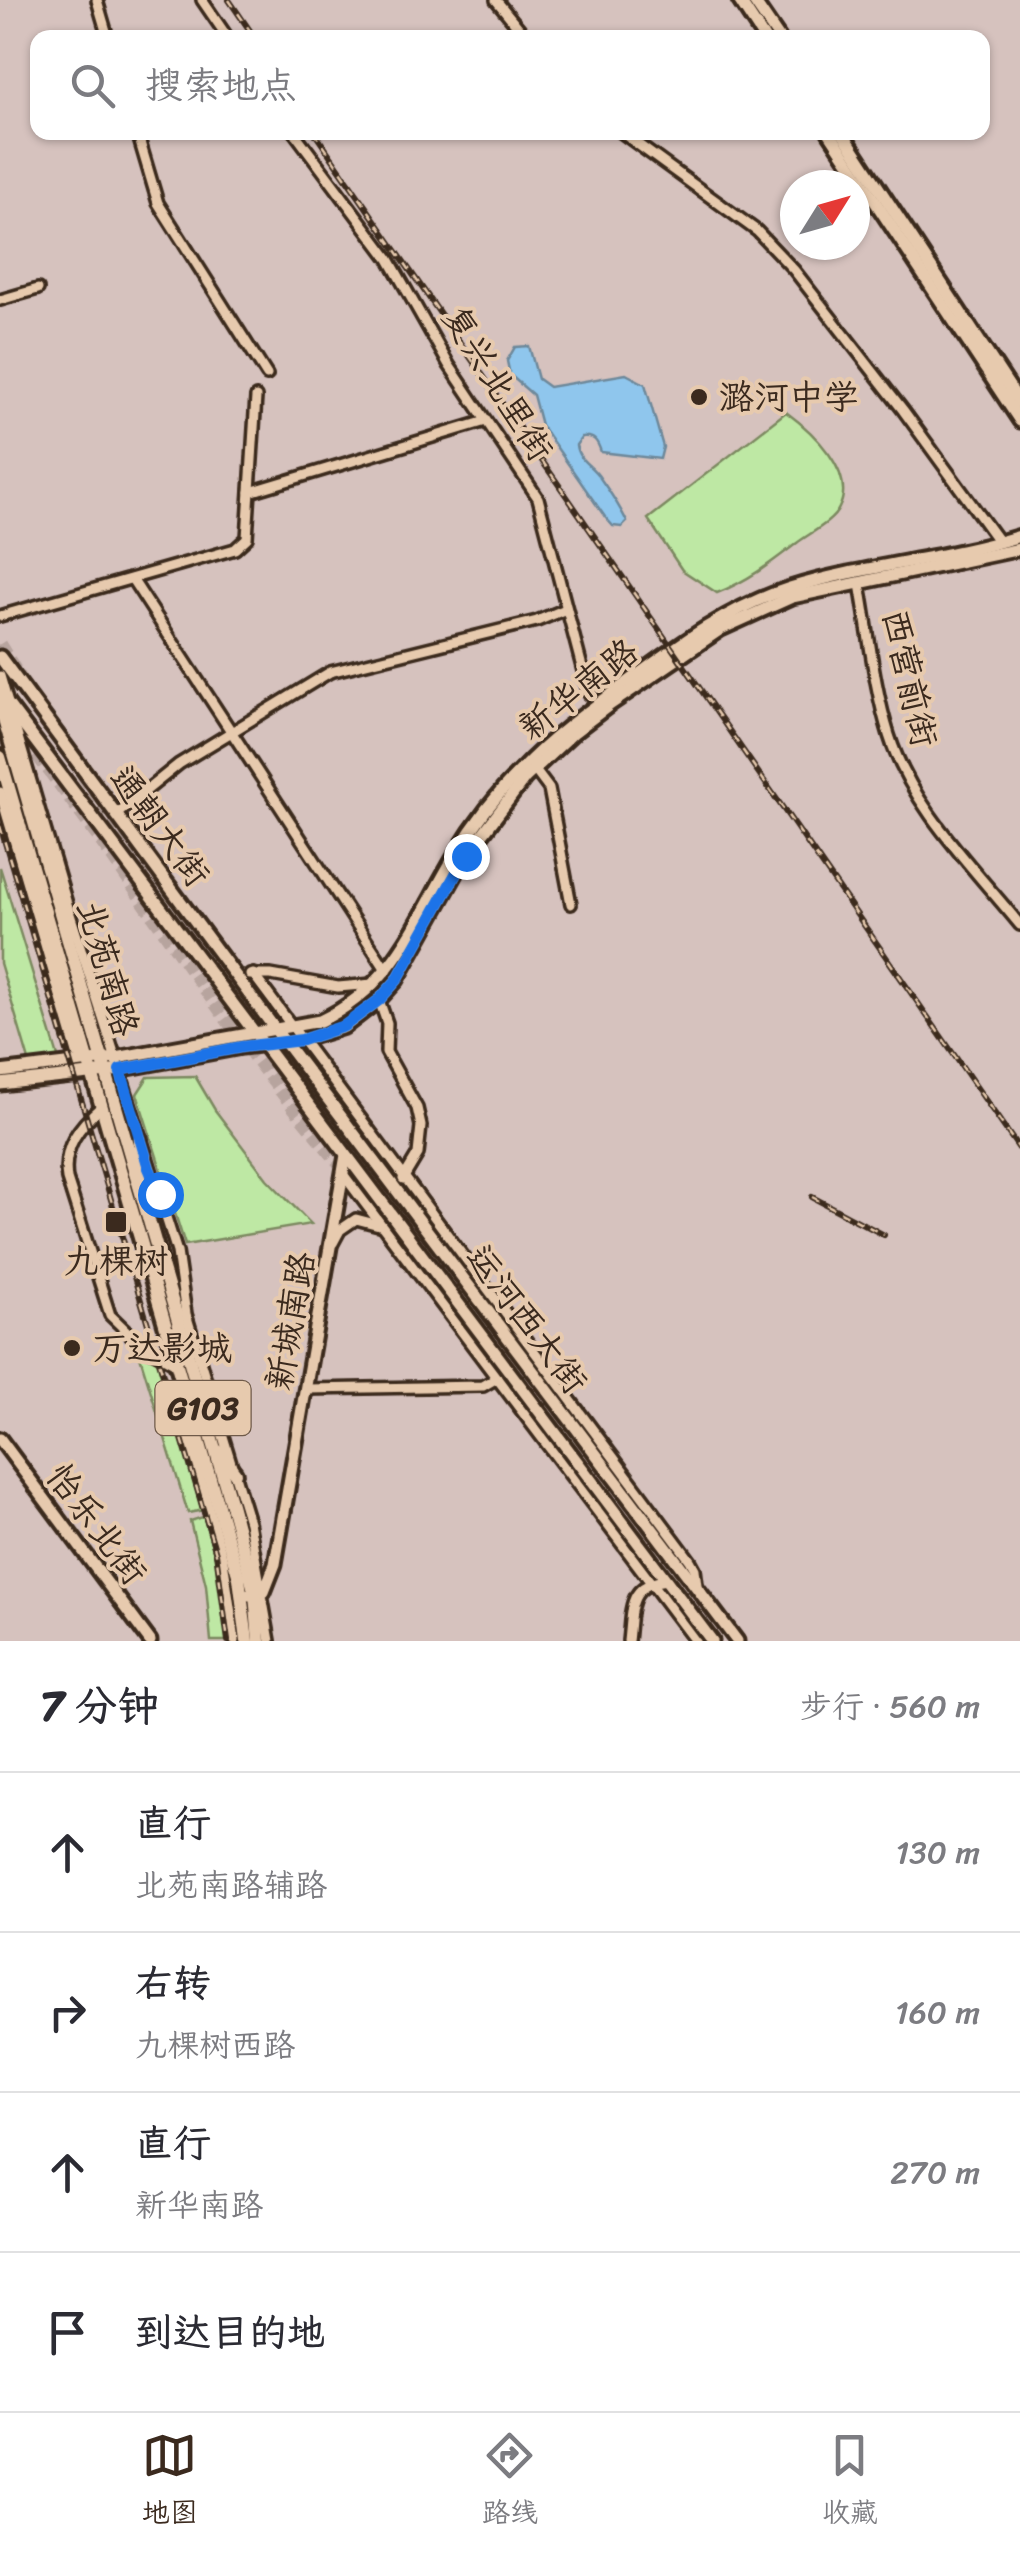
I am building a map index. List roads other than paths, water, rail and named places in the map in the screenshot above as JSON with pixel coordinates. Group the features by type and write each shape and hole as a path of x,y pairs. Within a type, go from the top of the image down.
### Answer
{"highway":[{"name":"北苑南路","path":"4,706 254,1594"},
{"name":"北苑南路","path":"0,757 41,892 105,1066 102,1106 183,1389 254,1594"},
{"path":"40,924 41,892"},
{"path":"140,1138 141,1194"},
{"path":"213,1443 235,1473"},
{"name":"G103","path":"247,1641 254,1594"},
{"name":"G103","path":"254,1594 259,1641"}],"main road":[{"path":"739,0 759,30"},
{"path":"753,0 774,30"},
{"path":"834,140 1020,421"},
{"path":"847,140 1020,403"},
{"name":"新华南路","path":"105,1066 320,1021 338,1013 387,971 458,850 519,772 568,726 716,622 789,589 1020,536"},
{"name":"新华南路","path":"105,1066 302,1040 344,1026 379,1000 397,980 466,856 534,769 611,704 721,630 792,597 1020,549"},
{"name":"通朝大街","path":"0,658 274,1029"},
{"name":"通朝大街","path":"0,694 4,706 262,1044"},
{"name":"运河西大街","path":"274,1029 737,1641"},
{"name":"运河西大街","path":"262,1044 712,1641"},
{"path":"0,1072 105,1066"},
{"path":"0,1084 105,1066"},
{"name":"新城南路","path":"254,1594 275,1564 346,1155"},
{"name":"怡乐北街","path":"0,1440 147,1641"},
{"name":"怡乐北街","path":"0,1450 147,1641"}],"street":[{"path":"97,0 106,30"},
{"path":"202,0 223,30"},
{"path":"496,0 521,30"},
{"path":"139,140 158,203 266,376"},
{"name":"复兴北里街","path":"300,140 389,259 449,365 543,508 589,694"},
{"path":"632,140 757,232 794,270 1000,542"},
{"path":"0,300 38,288"},
{"path":"0,616 242,544 247,538 256,397"},
{"path":"250,492 486,421"},
{"path":"132,578 387,971"},
{"name":"西营前街","path":"860,584 881,702 902,767 944,831 1020,925"},
{"path":"117,814 179,764 330,672 537,621 566,609"},
{"path":"0,676 4,706"},
{"path":"534,769 549,789 570,904"},
{"path":"0,792 77,1053 105,1066 140,1138 177,1252 186,1314 250,1522 254,1594 270,1641"},
{"path":"253,974 690,1560 698,1588"},
{"path":"240,980 253,974 338,987 376,984"},
{"path":"379,1000 387,1023 386,1052 410,1094 421,1126 418,1154 396,1190"},
{"path":"102,1106 74,1136 65,1159 67,1180 105,1307 115,1322 140,1344 176,1364"},
{"path":"343,1174 695,1641"},
{"path":"331,1246 340,1230 356,1218 384,1228"},
{"path":"307,1390 482,1386 497,1378"},
{"path":"183,1389 187,1433 223,1560 235,1641"},
{"path":"587,1423 608,1472"},
{"path":"628,1641 638,1591 651,1582 667,1580"}],"water":[{"path":"529,346 538,379 549,387 626,374 645,384 663,447 660,459 601,452 589,437 582,437 576,445 579,455 621,511 627,522 622,527 613,526 605,517 541,425 533,395 510,375 507,361 515,347"}],"tunnel":[{"path":"0,644 21,678"},
{"path":"14,727 262,1069 443,1292"},
{"path":"82,775 165,906"},
{"path":"334,1129 717,1623"}],"railway":[{"path":"229,0 250,30"},
{"path":"320,140 1020,1150"},
{"path":"0,826 216,1553 228,1641"},
{"path":"812,1197 884,1235"}],"place":[{"name":"潞河中学","path":"699,397"},
{"name":"九棵树","path":"116,1222"},
{"name":"万达影城","path":"72,1348"}]}
